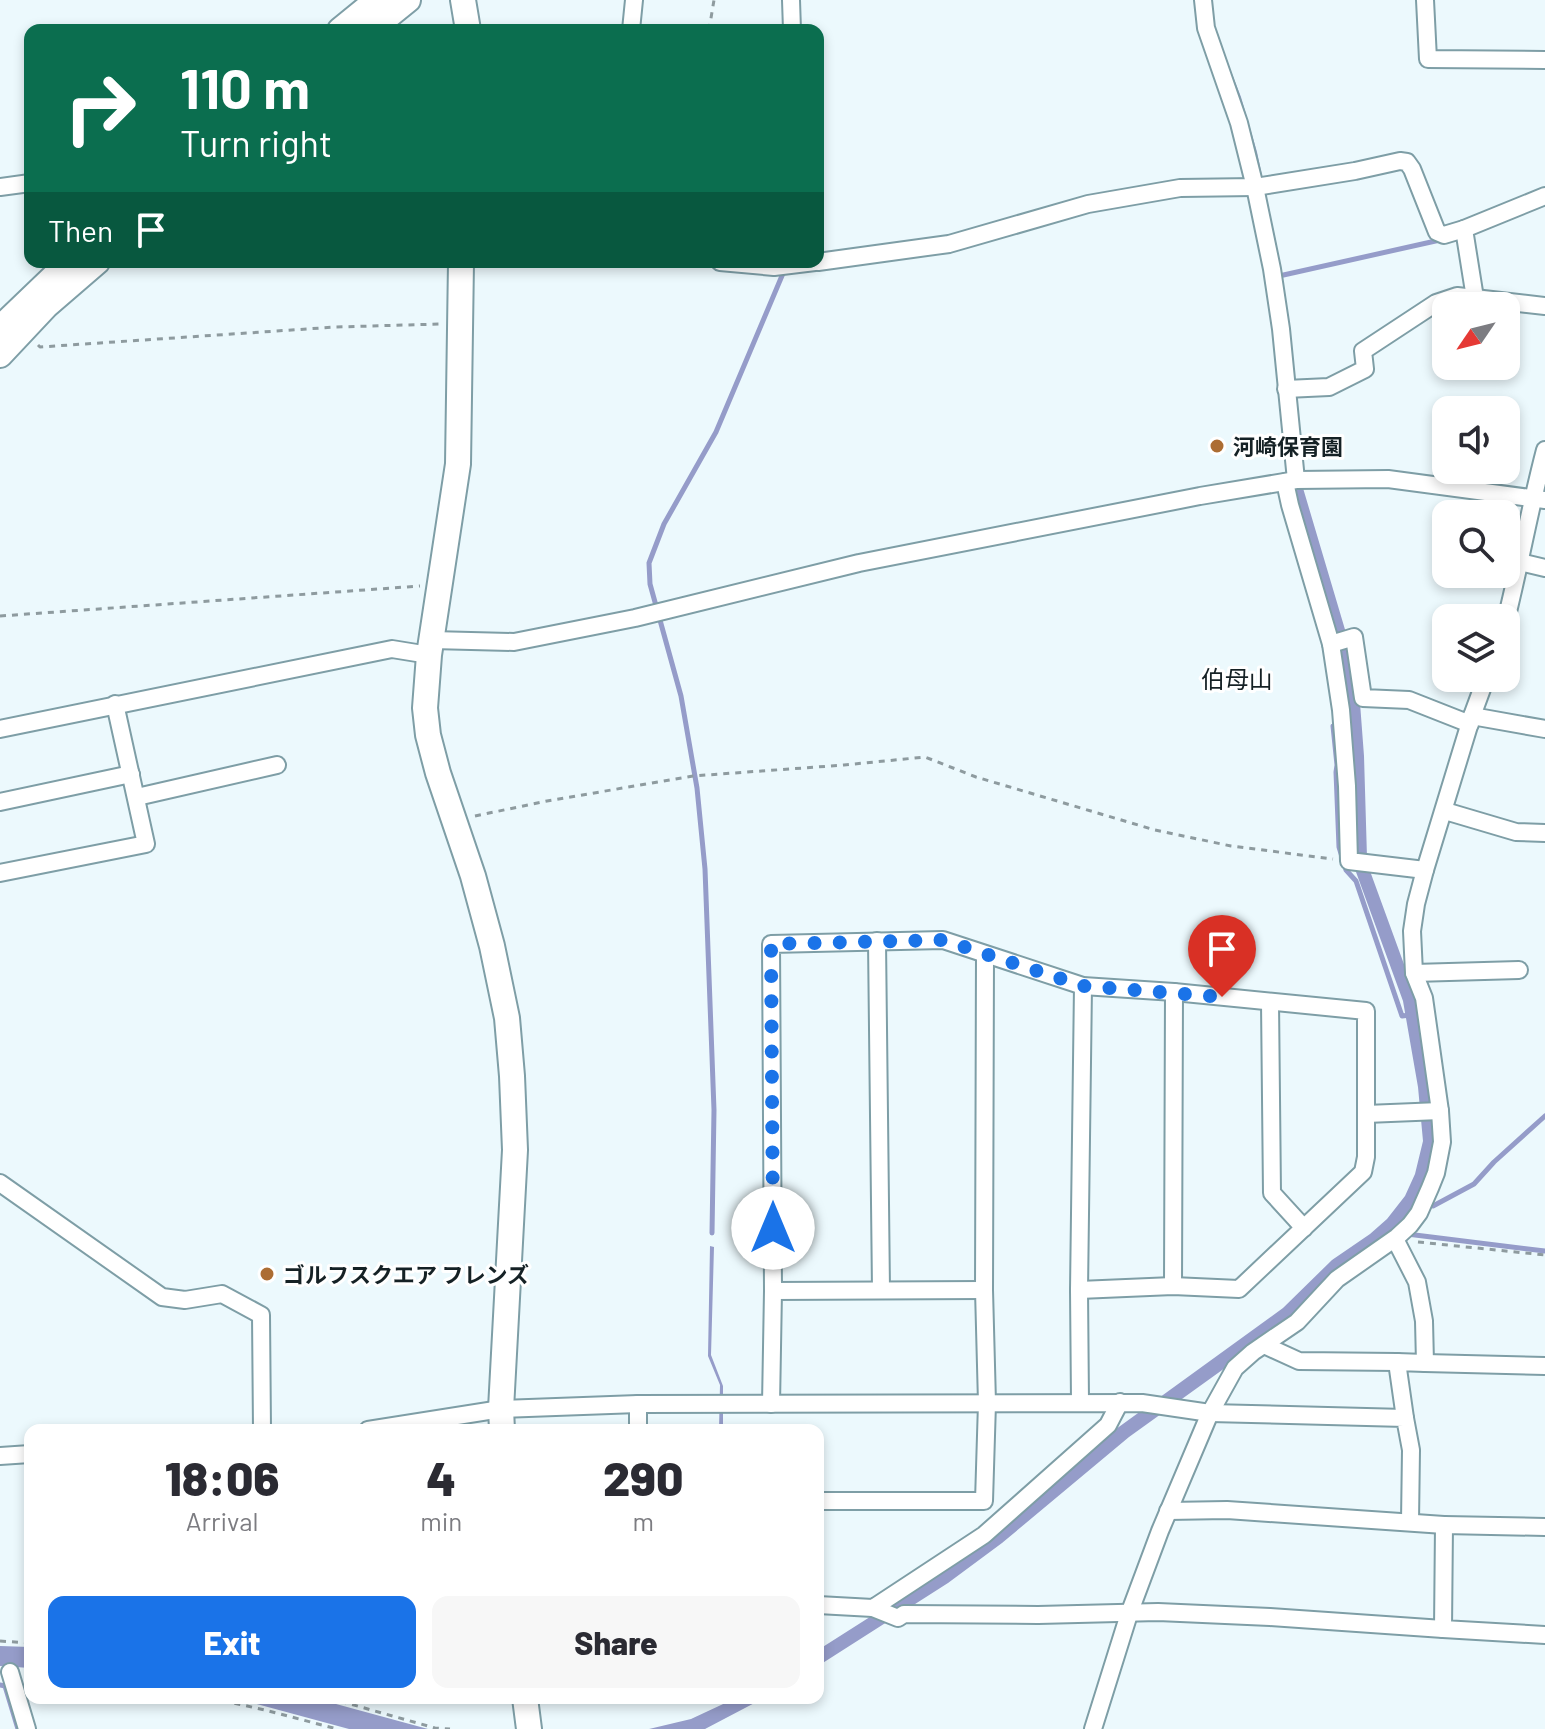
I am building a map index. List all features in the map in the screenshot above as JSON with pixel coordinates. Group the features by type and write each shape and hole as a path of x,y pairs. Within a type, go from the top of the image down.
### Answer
{"main road":[{"path":"347,24 377,0"},
{"path":"378,24 408,0"},
{"path":"463,0 467,24"},
{"path":"0,355 11,330 64,268"},
{"path":"11,330 46,306 90,268"},
{"path":"461,268 458,464 425,708 438,773 473,876 507,1018 515,1150 501,1420"},
{"path":"526,1704 529,1729"}],"street":[{"path":"632,24 634,0"},
{"path":"791,0 792,24"},
{"path":"1203,0 1206,28 1239,123 1272,269 1286,389 1290,505 1339,642 1349,861 1425,870"},
{"path":"1425,0 1428,59 1545,60"},
{"path":"824,261 949,244 1088,204 1180,188 1255,187 1404,161 1412,169 1437,232 1444,235 1545,196"},
{"path":"0,187 24,184"},
{"path":"1464,229 1474,292"},
{"path":"1520,303 1545,306"},
{"path":"1286,389 1329,387 1365,369 1363,351 1432,306"},
{"path":"1545,450 1539,499 1520,562 1545,568"},
{"path":"0,729 392,649 514,642 635,618 859,563 1290,481 1388,479 1539,499"},
{"path":"1339,642 1354,637 1363,698 1409,700 1471,720 1545,729"},
{"path":"1093,1729 1129,1614 1168,1511 1210,1413 1235,1368 1297,1322 1337,1279 1410,1225 1419,1213 1436,1173 1442,1142 1440,1111 1424,998 1414,973 1412,931 1425,870 1481,692"},
{"path":"0,873 146,844 115,704"},
{"path":"137,797 277,765"},
{"path":"0,802 131,774"},
{"path":"1445,811 1516,832 1545,833"},
{"path":"771,1404 771,944 943,940 1083,986 1366,1011 1366,1157 1363,1172 1239,1289 1173,1286 1079,1290"},
{"path":"877,941 881,1290"},
{"path":"824,1501 984,1501 987,1403 984,1290 985,955"},
{"path":"1414,973 1519,970"},
{"path":"1080,1402 1083,986"},
{"path":"1173,1286 1174,992"},
{"path":"1270,1002 1272,1193 1304,1228"},
{"path":"1366,1114 1440,1111"},
{"path":"0,1183 162,1297 185,1300 222,1294 261,1315 262,1424"},
{"path":"1396,1238 1417,1282 1424,1321 1425,1363"},
{"path":"773,1291 984,1290"},
{"path":"1264,1345 1299,1361 1545,1366"},
{"path":"1397,1362 1411,1450 1410,1521"},
{"path":"448,1424 638,1404 1120,1402 1210,1413 1405,1418"},
{"path":"882,1612 984,1535 1108,1425 1120,1402"},
{"path":"638,1404 638,1424"},
{"path":"0,1456 24,1454"},
{"path":"1168,1511 1227,1510 1444,1525 1545,1527"},
{"path":"1443,1629 1444,1525"},
{"path":"824,1606 882,1612 898,1618 904,1614 1158,1612 1545,1635"},
{"path":"10,1672 27,1729"}],"path":[{"path":"710,24 714,0"},
{"path":"11,330 40,347 336,327 461,324"},
{"path":"0,616 440,585"},
{"path":"455,821 547,801 693,776 925,757 990,781 1155,830 1231,846 1349,861"},
{"path":"1396,1238 1545,1255"},
{"path":"0,1641 24,1643"},
{"path":"238,1704 337,1729"},
{"path":"350,1704 435,1728 450,1729"}],"water":[{"path":"1207,0 1212,0 1216,33 1241,97 1257,152 1276,242 1288,316 1303,488 1349,643 1360,703 1367,857 1419,1012 1436,1126 1433,1161 1417,1202 1392,1235 1250,1350 1129,1437 1002,1543 948,1583 824,1662 824,1646 906,1594 1105,1437 1283,1308 1332,1260 1387,1219 1405,1196 1415,1174 1423,1141 1418,1087 1403,1001 1352,855 1348,747 1294,505 1285,326"},
{"path":"710,1246 714,1247 711,1355 723,1386 723,1424 719,1424 720,1385 708,1356"},
{"path":"0,1646 24,1647 24,1668 0,1666"},
{"path":"257,1704 336,1704 428,1729 349,1729"},
{"path":"723,1704 753,1704 705,1729 649,1729 691,1719"}],"waterway":[{"path":"1279,276 1440,240"},
{"path":"712,1233 714,1110 705,869 697,788 681,696 650,584 649,563 664,524 716,432 784,271"},
{"path":"1333,726 1339,847 1346,870 1356,881 1402,1016 1410,1015"},
{"path":"1433,1206 1474,1184 1545,1116"},
{"path":"1407,1234 1545,1251"},
{"path":"0,1685 5,1686 18,1729"}],"place":[{"name":"河崎保育園","path":"1217,446"},
{"name":"ゴルフスクエア フレンズ","path":"267,1274"}],"district":[{"name":"伯母山","path":"1237,678"}],"route":[{"path":"773,1228 771,944 943,940 1083,986 1222,997"}]}
